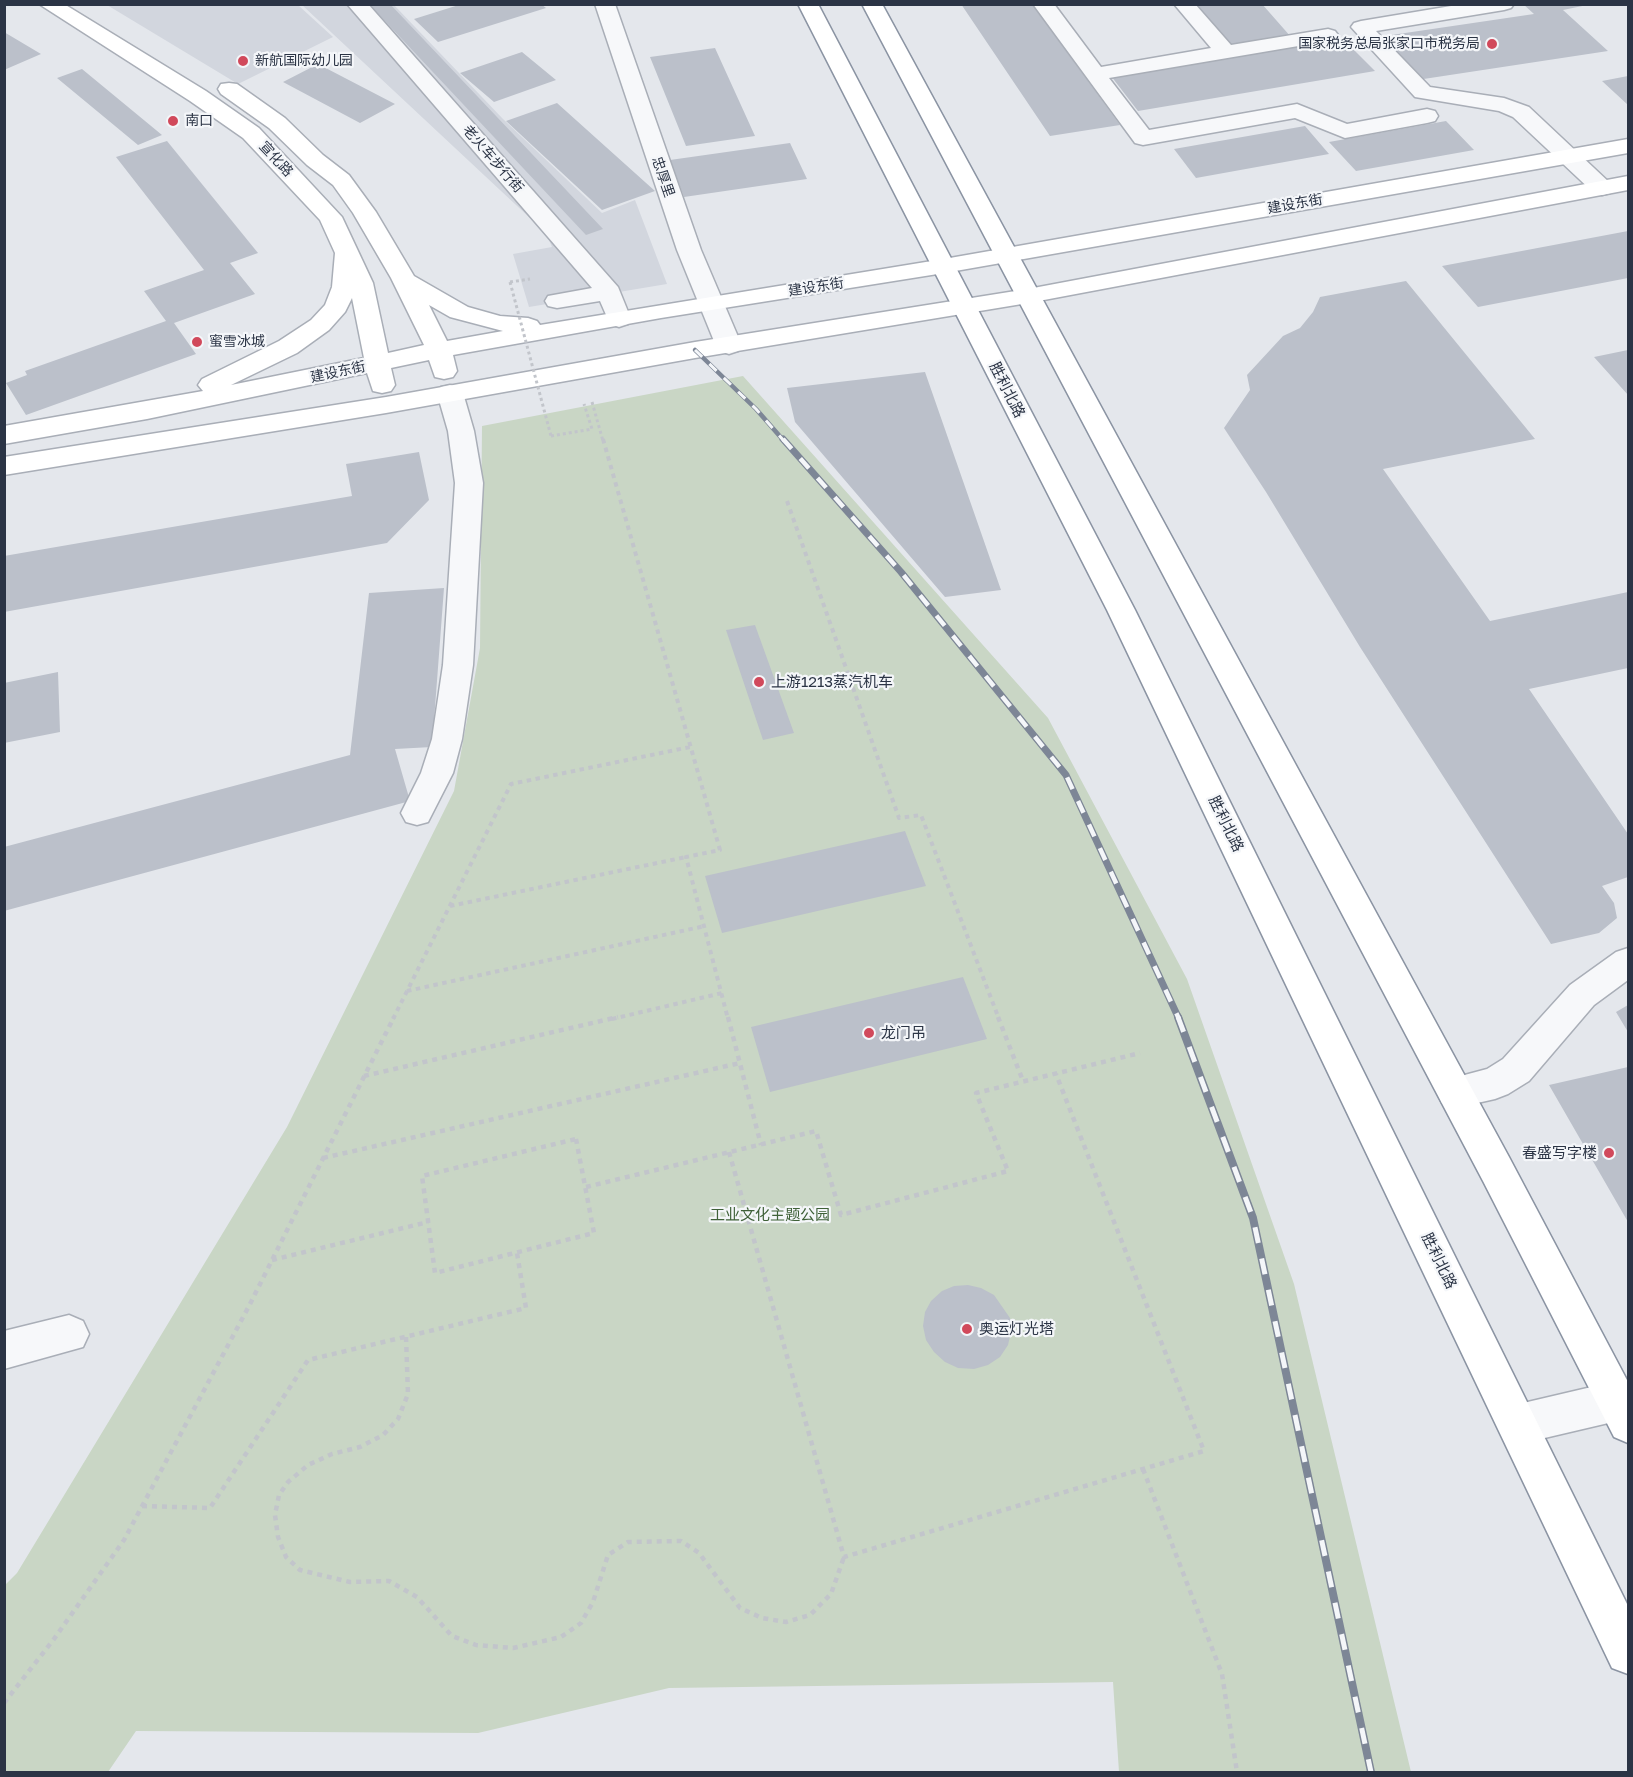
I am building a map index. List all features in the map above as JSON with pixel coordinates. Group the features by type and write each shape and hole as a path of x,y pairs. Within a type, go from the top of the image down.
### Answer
{"main road":[{"name":"宣化路","path":"49,4 198,96 251,133 330,217 360,283 386,405"},
{"path":"85,4 194,68"},
{"name":"胜利北路","path":"808,4 1121,610 1629,1652"},
{"path":"872,4 1625,1409"},
{"name":"宣化路","path":"214,80 277,123 315,160 341,180 364,212 405,281 439,350 450,393"},
{"name":"建设东街","path":"4,435 147,411 439,350 944,266 1629,146"},
{"path":"4,466 386,405 1028,296 1629,183"},
{"path":"147,411 252,366 288,347 320,324 336,307 344,287 346,252"},
{"path":"405,281 459,312 499,324 572,327"}],"street":[{"name":"老火车步行街","path":"357,4 609,292 619,319"},
{"name":"忠厚里","path":"604,4 689,250 729,346"},
{"path":"1043,4 1143,138 1298,111 1345,130 1427,116"},
{"path":"1184,4 1226,52"},
{"path":"1504,4 1361,27 1423,92 1504,105 1521,112 1602,188"},
{"path":"1095,74 1328,35"},
{"path":"557,301 609,292"},
{"path":"417,813 437,773 447,739 458,664 469,483 461,431 450,393"},
{"path":"1455,1092 1495,1083 1516,1070 1582,995 1628,963"},
{"path":"4,1350 69,1334"},
{"path":"1519,1424 1625,1409"}],"path":[{"path":"510,282 551,436 592,429 585,408 593,406"},
{"path":"450,906 720,850 582,370"},
{"path":"787,501 899,818 921,815 1023,1081"},
{"path":"4,1703 54,1639 124,1540 249,1306 511,784 690,747"},
{"path":"686,857 761,1144"},
{"path":"407,991 705,926"},
{"path":"364,1076 722,993"},
{"path":"585,1187 816,1131 841,1215 1008,1171 976,1093 1140,1053"},
{"path":"323,1158 740,1063"},
{"path":"844,1557 1204,1451 1056,1074"},
{"path":"576,1139 585,1187 594,1233 435,1273 422,1176 576,1139"},
{"path":"406,1337 408,1394 398,1419 384,1435 360,1447 308,1465 288,1482 279,1495 275,1515 278,1537 286,1557 300,1570 350,1582 389,1581 417,1597 452,1636 476,1645 513,1648 561,1637 581,1623 593,1602 609,1556 628,1542 681,1541 699,1553 740,1608 762,1618 786,1622 810,1615 831,1594 844,1557 729,1152"},
{"path":"272,1260 428,1222"},
{"path":"142,1506 210,1508 308,1360 526,1308 517,1253"},
{"path":"1143,1469 1222,1674 1238,1773"}],"shaded area":[{"name":"新航国际幼儿园","path":"107,5 298,5 333,37 238,84"},
{"path":"302,5 394,5 503,119 602,213 635,200 667,284 529,307 513,254 552,247 546,233"}],"green space":[{"name":"工业文化主题公园","path":"743,376 1048,718 1187,979 1294,1284 1411,1772 1119,1772 1113,1682 669,1688 478,1733 136,1731 108,1772 5,1772 5,1585 17,1573 287,1127 454,791 480,648 482,426"}],"building":[{"path":"369,4 390,4 603,229 586,235"},
{"path":"462,4 541,4 546,8 438,42 414,19"},
{"path":"961,4 1032,4 1120,125 1050,136"},
{"path":"1194,4 1262,4 1291,37 1231,46"},
{"name":"国家税务总局张家口市税务局","path":"1523,4 1592,4 1563,10 1608,51 1417,80 1378,37 1534,14"},
{"path":"4,32 41,54 4,70"},
{"path":"1342,38 1375,71 1138,111 1111,76"},
{"path":"715,48 755,136 686,146 650,57"},
{"path":"522,52 556,80 494,102 460,73"},
{"path":"318,64 395,104 360,123 283,82"},
{"path":"82,69 162,135 138,145 57,78"},
{"path":"1628,76 1628,105 1602,81"},
{"path":"557,103 655,191 602,210 506,121"},
{"path":"1446,121 1474,150 1356,171 1329,142"},
{"path":"1305,126 1329,154 1196,178 1174,149"},
{"path":"167,141 258,253 230,263 255,294 174,323 196,354 26,415 6,383 27,375 25,371 166,321 144,291 204,270 116,157"},
{"path":"790,143 807,179 684,197 670,160"},
{"path":"1628,231 1628,278 1478,307 1442,266"},
{"path":"1406,281 1535,439 1383,469 1490,621 1628,592 1628,668 1529,689 1628,834 1628,877 1602,886 1614,903 1617,918 1599,933 1551,944 1360,647 1266,492 1224,428 1250,390 1247,375 1283,336 1300,328 1313,312 1320,297"},
{"path":"1628,350 1628,395 1594,357"},
{"path":"925,372 1001,590 945,597 795,422 787,388"},
{"path":"419,452 429,500 387,543 4,612 4,556 352,496 346,464"},
{"path":"444,588 432,747 395,749 410,801 4,911 4,847 350,755 369,593"},
{"name":"上游1213蒸汽机车","path":"755,625 794,733 763,740 726,630"},
{"path":"58,672 60,732 4,743 4,683"},
{"path":"905,831 926,886 722,933 705,876"},
{"name":"龙门吊","path":"963,977 987,1039 770,1092 751,1027"},
{"path":"1628,1005 1628,1032 1616,1012"},
{"name":"春盛写字楼","path":"1628,1067 1628,1222 1549,1085"},
{"name":"奥运灯光塔","path":"968,1285 981,1288 994,1295 1010,1318 1011,1332 1008,1345 1000,1357 988,1365 974,1369 958,1368 945,1362 926,1340 923,1326 925,1312 931,1301 942,1291 954,1286"}],"railway":[{"path":"695,350 756,409 784,441"},
{"path":"783,439 901,572 1066,775 1179,1019"},
{"path":"1178,1017 1253,1218 1371,1772"}],"place":[{"name":"国家税务总局张家口市税务局","path":"1492,44"},
{"name":"新航国际幼儿园","path":"243,61"},
{"name":"南口","path":"173,121"},
{"name":"蜜雪冰城","path":"197,342"},
{"name":"上游1213蒸汽机车","path":"759,682"},
{"name":"龙门吊","path":"869,1033"},
{"name":"春盛写字楼","path":"1609,1153"},
{"name":"奥运灯光塔","path":"967,1329"}]}
